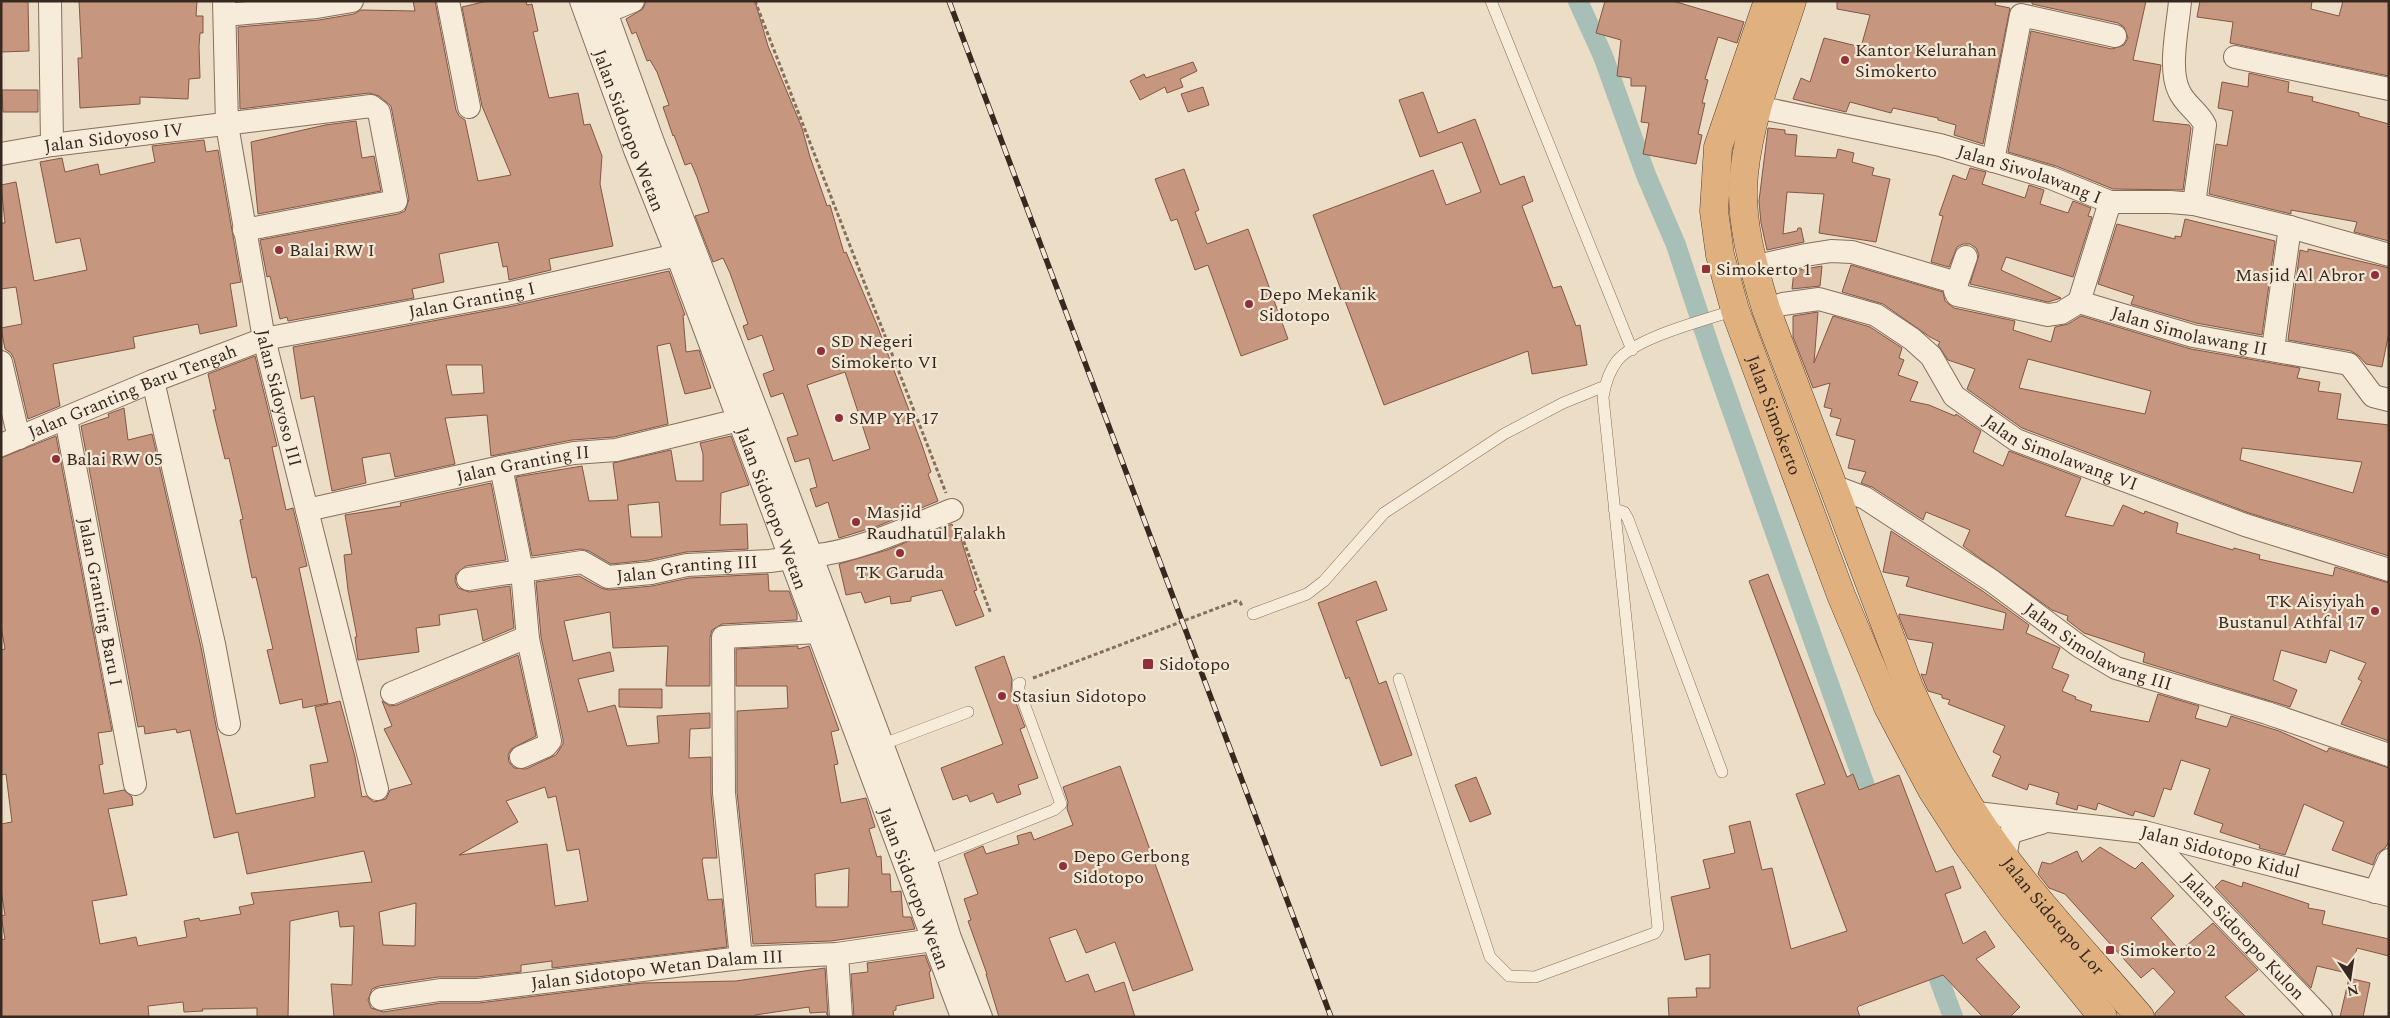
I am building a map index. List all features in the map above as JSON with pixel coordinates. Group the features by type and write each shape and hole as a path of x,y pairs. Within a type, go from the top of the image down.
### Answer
{"highway":[{"name":"Jalan Simokerto","path":"1768,1 1718,147 1714,211 1725,313 1884,698 1945,811"},
{"name":"Jalan Simokerto","path":"1792,1 1757,107 1744,175 1745,218 1753,267 1766,309 1909,687 1936,746 1972,811"},
{"name":"Jalan Sidotopo Lor","path":"1945,811 2012,906 2103,1017"},
{"name":"Jalan Sidotopo Lor","path":"1972,811 2005,859 2140,1017"}],"street":[{"path":"50,1 52,145"},
{"path":"225,8 316,7 352,1"},
{"path":"448,1 469,108"},
{"name":"Jalan Sidotopo Wetan","path":"581,1 644,146 801,557 819,632 962,1017"},
{"path":"604,7 633,1"},
{"path":"2180,1 2174,57 2176,84 2183,99 2203,120 2205,125 2194,204"},
{"name":"Jalan Sidotopo Wetan","path":"604,7 677,255 739,420 801,557 881,745 926,861 950,938 981,1017"},
{"name":"Jalan Sidoyoso III","path":"225,8 227,125 264,339 377,788"},
{"path":"1993,161 2021,8 2115,36"},
{"path":"2234,57 2389,89"},
{"name":"Jalan Sidoyoso IV","path":"1,154 52,145 372,106 376,108 379,112 396,201 244,230"},
{"name":"Jalan Siwolawang I","path":"1757,107 1940,145 2051,178 2110,202 2194,204 2290,227 2389,255"},
{"path":"1966,257 1955,291 1957,294 2048,315 2062,313 2079,302 2110,202"},
{"path":"2274,349 2290,227"},
{"path":"1753,267 1830,251 1852,252 1957,283"},
{"name":"Jalan Granting I","path":"264,339 510,293 677,255"},
{"name":"Jalan Simolawang VI","path":"1766,309 1783,304 1819,299 1876,314 1912,339 1931,356 1954,396 2016,440 2245,525 2389,570"},
{"name":"Jalan Simolawang II","path":"2079,302 2194,336 2274,349 2348,364 2373,396 2389,400"},
{"name":"Jalan Granting Baru Tengah","path":"10,441 153,381 264,339"},
{"path":"1,362 10,441"},
{"path":"153,381 214,644 229,724"},
{"name":"Jalan Granting Baru I","path":"66,419 135,784"},
{"name":"Jalan Granting II","path":"307,510 501,467 574,453 616,450 739,420"},
{"path":"501,467 522,571 528,639 550,741 546,746 521,757"},
{"name":"Jalan Simolawang III","path":"1833,486 1872,502 1992,581 2079,646 2116,668 2267,713 2389,755"},
{"name":"Jalan Granting III","path":"468,579 582,562 608,577 651,573 687,565 770,561 831,554 883,538 952,510"},
{"path":"741,958 724,793 723,636 819,632"},
{"path":"392,693 511,644 528,639"},
{"name":"Jalan Sidotopo Kidul","path":"1945,811 1972,811 2144,832 2382,894"},
{"name":"Jalan Sidotopo Kidul","path":"2005,859 2009,835 2015,831 2049,820"},
{"name":"Jalan Sidotopo Kulon","path":"2144,832 2321,1017"},
{"path":"2382,894 2389,860"},
{"name":"Jalan Sidotopo Wetan Dalam III","path":"381,998 440,990 478,990 741,958 837,954 933,940"},
{"path":"837,954 842,1017"}],"lane":[{"path":"1490,1 1632,350"},
{"path":"1399,680 1490,957 1496,964 1509,976 1536,977 1655,933 1658,928 1603,397 1605,386 1618,360 1632,350 1654,338 1725,313"},
{"path":"1253,614 1307,594 1324,581 1384,513 1504,434 1562,403 1605,386"},
{"path":"1614,509 1624,512 1628,519 1722,772"},
{"path":"926,861 1054,810 1061,804 1018,687 1020,683"},
{"path":"881,745 968,712"}],"path":[{"path":"755,1 991,614"},
{"path":"1020,683 1236,601 1240,602 1248,615 1253,614"}],"building":[{"path":"1,1 28,1 29,51 1,52"},
{"path":"79,1 197,1 196,16 203,16 203,33 200,33 199,46 200,78 189,79 188,99 140,97 140,104 80,108 78,58 82,58"},
{"path":"413,1 435,1 456,110 459,116 465,120 478,181 511,175 482,106 462,7 487,1 526,1 527,5 532,4 538,31 533,32 549,98 578,93 584,125 590,124 602,156 600,184 613,246 549,259 551,270 509,280 507,266 503,267 498,242 439,254 444,282 412,289 414,298 288,321 287,317 280,319 270,276 267,277 260,240 398,214 405,211 409,199 391,106 379,96 369,93 240,109 238,27 319,20 354,14 361,10 415,11"},
{"path":"646,1 755,1 768,46 802,128 827,206 830,205 844,253 846,252 877,325 922,445 931,472 928,474 938,501 878,526 839,538 828,502 816,507 810,489 817,487 809,458 795,462 787,438 798,435 783,393 771,397 763,374 774,370 762,335 748,340 743,326 748,324 730,273 723,258 713,262 695,216 709,212 697,177 691,163 685,165 673,136 663,107 669,105 657,72 650,60 647,61 636,32 632,34 626,19 643,9","holes":["845,372 870,449 833,461 807,385"]},
{"path":"1605,1 1673,1 1744,22 1737,43 1718,37 1705,79 1708,80 1702,103 1705,103 1698,134 1702,135 1696,164 1643,154 1649,123 1641,122 1646,86 1631,86 1631,78 1617,76 1621,40 1596,33"},
{"path":"1837,1 1996,1 1995,5 2010,8 1983,144 1954,135 1956,125 1938,120 1938,118 1893,108 1891,113 1850,102 1846,112 1793,99 1801,78 1810,82 1824,38 1861,47 1870,15 1837,9"},
{"path":"2032,1 2146,1 2133,60 2161,65 2153,121 2189,125 2191,128 2183,190 2113,189 2056,166 2008,152 2031,31 2112,49 2124,45 2128,38 2124,27 2118,23 2032,4"},
{"path":"2200,1 2312,1 2311,9 2339,16 2343,1 2389,1 2389,76 2230,43 2233,22 2197,17"},
{"path":"1193,62 1197,71 1180,79 1183,87 1167,93 1165,87 1140,100 1130,81 1144,74 1146,78"},
{"path":"2249,73 2289,82 2288,92 2313,97 2312,101 2359,113 2359,116 2389,124 2389,241 2354,232 2357,222 2291,210 2291,214 2209,194 2216,144 2227,146 2233,111 2218,108 2222,82 2248,87"},
{"path":"1203,87 1209,105 1188,112 1181,94"},
{"path":"2,90 38,90 38,112 3,112"},
{"path":"1423,92 1438,133 1475,119 1500,185 1524,176 1533,201 1522,206 1553,288 1561,286 1576,326 1580,325 1587,365 1532,374 1528,351 1384,405 1313,215 1433,170 1446,205 1481,192 1462,142 1420,157 1399,100"},
{"path":"356,121 362,158 374,156 381,191 258,214 251,142 325,125"},
{"path":"1768,128 1785,130 1785,134 1797,135 1795,156 1836,158 1838,149 1854,153 1852,162 1874,168 1872,175 1890,179 1876,242 1819,233 1824,194 1787,192 1783,234 1797,231 1798,228 1801,228 1804,242 1767,250 1761,223 1759,201"},
{"path":"204,140 206,152 218,150 241,282 230,284 237,326 200,334 198,324 133,337 135,348 53,364 60,406 28,419 14,359 11,353 5,349 1,328 22,324 16,287 1,289 1,223 5,223 1,185 16,182 34,281 87,270 80,238 56,243 40,162 62,158 65,172 98,164 100,175 155,162 152,146"},
{"path":"1970,168 1986,172 1982,184 2025,198 2029,185 2044,190 2040,204 2068,213 2073,201 2091,208 2088,216 2092,217 2073,277 2006,257 2001,270 2061,298 2048,302 1970,284 1979,255 1976,248 1970,244 1963,244 1957,247 1949,267 1931,262 1943,216 1939,215 1953,175 1966,180"},
{"name":"Depo Mekanik Sidotopo","path":"1184,169 1199,210 1195,212 1207,244 1248,229 1288,339 1241,356 1208,265 1195,270 1177,219 1171,221 1155,179"},
{"path":"2185,219 2275,241 2262,335 2196,323 2131,304 2134,296 2098,284 2117,224 2175,239 2175,236 2181,237"},
{"path":"2308,249 2389,268 2389,332 2382,367 2366,364 2351,351 2288,340 2300,250 2308,252"},
{"path":"1851,265 1943,292 1945,301 1954,308 2015,321 2013,330 2051,342 2055,327 2068,324 2081,316 2191,349 2300,368 2297,378 2320,382 2318,391 2341,394 2337,419 2389,425 2389,556 2249,513 2022,428 1967,389 1975,369 1948,360 1938,345 1940,342 1883,304 1842,292","holes":["2028,359 2151,391 2145,414 2019,388","2242,448 2362,462 2353,493 2240,460"]},
{"path":"1822,266 1820,286 1792,289 1794,271"},
{"path":"669,271 685,315 683,315 686,352 699,350 711,388 685,394 670,343 657,346 668,424 614,437 572,440 491,456 487,415 445,418 455,464 395,477 390,453 362,458 366,483 332,491 314,396 301,399 293,347 513,306","holes":["446,365 482,365 484,393 452,395"]},
{"path":"1818,312 1814,363 1833,316 1870,327 1902,348 1899,358 1904,360 1898,375 1918,382 1910,401 1929,405 1955,416 1956,414 1981,431 1973,452 2003,466 2009,451 2081,478 2065,516 2113,526 2123,505 2144,514 2145,511 2178,523 2176,533 2233,550 2234,548 2260,555 2259,559 2333,576 2335,567 2389,583 2389,741 2341,724 2362,681 2358,679 2366,663 2330,650 2326,663 2281,650 2273,680 2297,690 2290,707 2143,662 2145,653 2084,633 2067,620 2068,616 2052,610 1963,546 1970,530 1926,512 1923,520 1872,487 1861,483 1866,472 1848,468 1855,440 1836,435 1841,419 1830,416 1832,409 1824,407 1830,383 1813,388 1793,337 1793,316"},
{"path":"255,356 277,446 272,447 286,510 293,508 307,566 299,568 328,703 303,708 302,699 280,704 267,650 273,649 256,577 252,578 240,520 243,519 229,458 225,459 213,410 216,410 208,374"},
{"path":"124,408 128,440 152,434 201,647 216,726 236,814 315,797 310,765 328,762 315,707 340,701 355,757 362,797 366,796 374,802 386,799 390,790 412,784 384,729 392,726 382,701 390,706 397,705 518,655 536,736 511,749 508,755 509,762 514,768 526,769 556,755 563,744 563,739 541,637 536,582 579,576 601,588 609,590 652,586 689,578 768,574 769,591 789,591 797,613 797,620 722,624 712,630 710,637 710,686 666,686 668,646 613,648 610,612 564,621 573,661 610,652 614,671 578,679 588,712 615,705 627,746 659,743 657,716 710,713 710,728 690,729 689,758 711,757 711,794 717,858 703,858 702,861 708,900 722,899 727,947 552,968 552,961 521,965 521,972 477,977 438,977 379,986 372,989 368,1000 371,1008 383,1012 441,1003 479,1003 642,983 736,981 825,968 828,1017 826,1012 810,1013 809,1007 755,1015 755,1017 334,1017 331,984 352,985 354,926 340,927 338,911 290,921 288,1017 257,1017 257,1008 202,1009 203,1011 184,1012 183,1002 148,1006 149,1017 1,1017 1,940 5,939 1,916 5,915 1,890 1,824 12,822 6,774 1,775 1,650 5,649 1,626 1,458 56,436 112,731 98,733 103,764 99,765 104,794 124,790 132,797 133,805 108,809 127,895 92,901 100,944 136,937 138,946 187,937 184,921 199,918 200,921 241,914 239,907 254,904 251,893 372,882 364,851 247,874 238,832 214,838 190,730 177,733 176,729 145,734 144,726 138,727 81,426 109,417 108,414","holes":["545,787 548,798 556,796 567,851 579,849 588,901 555,906 547,844 459,855 518,822 506,801","416,903 415,946 383,945 379,912"]},
{"path":"731,436 749,485 721,493 720,525 747,524 748,549 686,552 649,560 611,564 589,551 581,549 532,556 516,477 582,466 589,501 618,500 613,463 671,450 676,481 703,481 703,454 700,443","holes":["659,502 662,537 631,537 628,505"]},
{"path":"491,483 506,560 466,566 456,574 455,581 458,588 469,592 510,586 514,628 483,641 477,609 439,615 440,625 416,628 419,652 358,660 355,637 357,637 348,590 344,555 352,554 345,515 401,506 400,503"},
{"path":"952,524 957,540 961,539 977,590 974,591 984,616 956,626 942,590 911,597 911,601 891,604 890,596 865,603 861,592 846,595 839,564 887,550"},
{"path":"1891,531 1984,592 2029,625 2026,633 2060,648 2052,668 2069,675 2062,691 2076,697 2075,699 2092,705 2090,711 2149,722 2158,694 2199,706 2195,718 2227,727 2231,716 2279,731 2327,752 2329,748 2389,768 2389,841 2386,847 2377,854 2373,865 2332,850 2344,822 2304,804 2285,855 2259,848 2260,845 2220,832 2223,824 2194,814 2210,769 2181,760 2171,790 2164,788 2154,817 2135,811 2133,816 2098,803 2096,810 2078,805 2077,810 2056,804 2059,793 2029,784 2027,790 1992,776 2001,756 1993,752 2005,726 1948,704 1950,700 1942,698 1942,695 1928,691 1921,674 1926,675 1933,643 1908,639 1899,614 2003,630 2006,613 1906,586 1909,577 1883,572"},
{"path":"1768,574 1847,777 1853,774 1859,790 1899,775 1936,872 1953,866 1961,888 1945,894 1963,944 1985,931 1995,947 1976,959 2020,1007 2010,1017 1983,1017 1943,975 1859,1006 1857,1008 1860,1017 1669,1017 1668,998 1697,997 1696,988 1710,988 1710,954 1685,960 1671,897 1710,888 1703,860 1735,853 1729,826 1750,821 1762,870 1772,868 1791,949 1847,931 1796,794 1825,784 1749,581"},
{"path":"1376,581 1387,610 1356,621 1379,684 1386,681 1412,755 1381,766 1349,677 1346,679 1318,603"},
{"path":"798,646 798,649 809,646 839,730 831,732 838,764 834,765 841,803 866,798 875,827 869,829 877,857 881,856 882,874 890,874 891,892 901,891 903,917 911,917 915,929 831,941 753,944 737,792 737,711 788,708 787,686 736,686 736,649","holes":["849,868 848,907 816,907 815,874"]},
{"path":"1004,656 1012,679 1011,690 1025,727 1020,729 1038,778 1018,785 1021,794 997,803 993,793 970,802 967,795 953,800 941,768 1003,744 975,667"},
{"path":"619,689 662,689 662,708 619,707"},
{"path":"1120,766 1193,970 1133,991 1115,942 1086,953 1076,929 1049,938 1066,982 1088,974 1095,992 1124,982 1135,1017 999,1017 987,974 968,921 971,920 964,899 978,894 964,854 983,846 986,854 1019,844 1017,836 1031,832 1034,840 1073,825 1067,809 1068,802 1063,787"},
{"path":"1476,777 1491,814 1470,822 1455,785"},
{"path":"2100,847 2135,869 2142,862 2174,896 2151,918 2180,951 2213,923 2258,970 2225,997 2246,1017 2155,1017 2155,1013 2175,992 2153,968 2141,978 2065,894 2049,888 2038,874 2042,862 2050,864 2077,851 2082,862"},
{"path":"2222,880 2242,887 2243,882 2309,904 2308,908 2325,911 2322,924 2389,939 2389,956 2357,948 2351,974 2317,966 2311,988 2215,887"},
{"path":"925,955 931,971 929,972 934,998 896,1006 896,1010 893,1011 894,1017 854,1017 851,974 868,972 867,963"},
{"path":"2349,978 2370,983 2363,1017 2340,1017"}],"waterway":[{"path":"1578,1 1603,56 1646,175 1676,245 1712,354 1875,814"},
{"path":"1929,952 1953,1017"}],"railway":[{"path":"949,1 1331,1017"}],"place":[{"name":"Kantor Kelurahan Simokerto","path":"1845,60"},
{"name":"Balai RW I","path":"279,250"},
{"name":"Simokerto 1","path":"1706,269"},
{"name":"Masjid Al Abror","path":"2375,275"},
{"name":"Depo Mekanik Sidotopo","path":"1249,304"},
{"name":"SD Negeri Simokerto VI","path":"821,351"},
{"name":"SMP YP 17","path":"839,418"},
{"name":"Balai RW 05","path":"56,459"},
{"name":"Masjid Raudhatul Falakh","path":"856,522"},
{"name":"TK Garuda","path":"900,553"},
{"name":"TK Aisyiyah Bustanul Athfal 17","path":"2375,611"},
{"name":"Sidotopo","path":"1148,664"},
{"name":"Stasiun Sidotopo","path":"1002,696"},
{"name":"Depo Gerbong Sidotopo","path":"1063,866"},
{"name":"Simokerto 2","path":"2110,950"}]}
